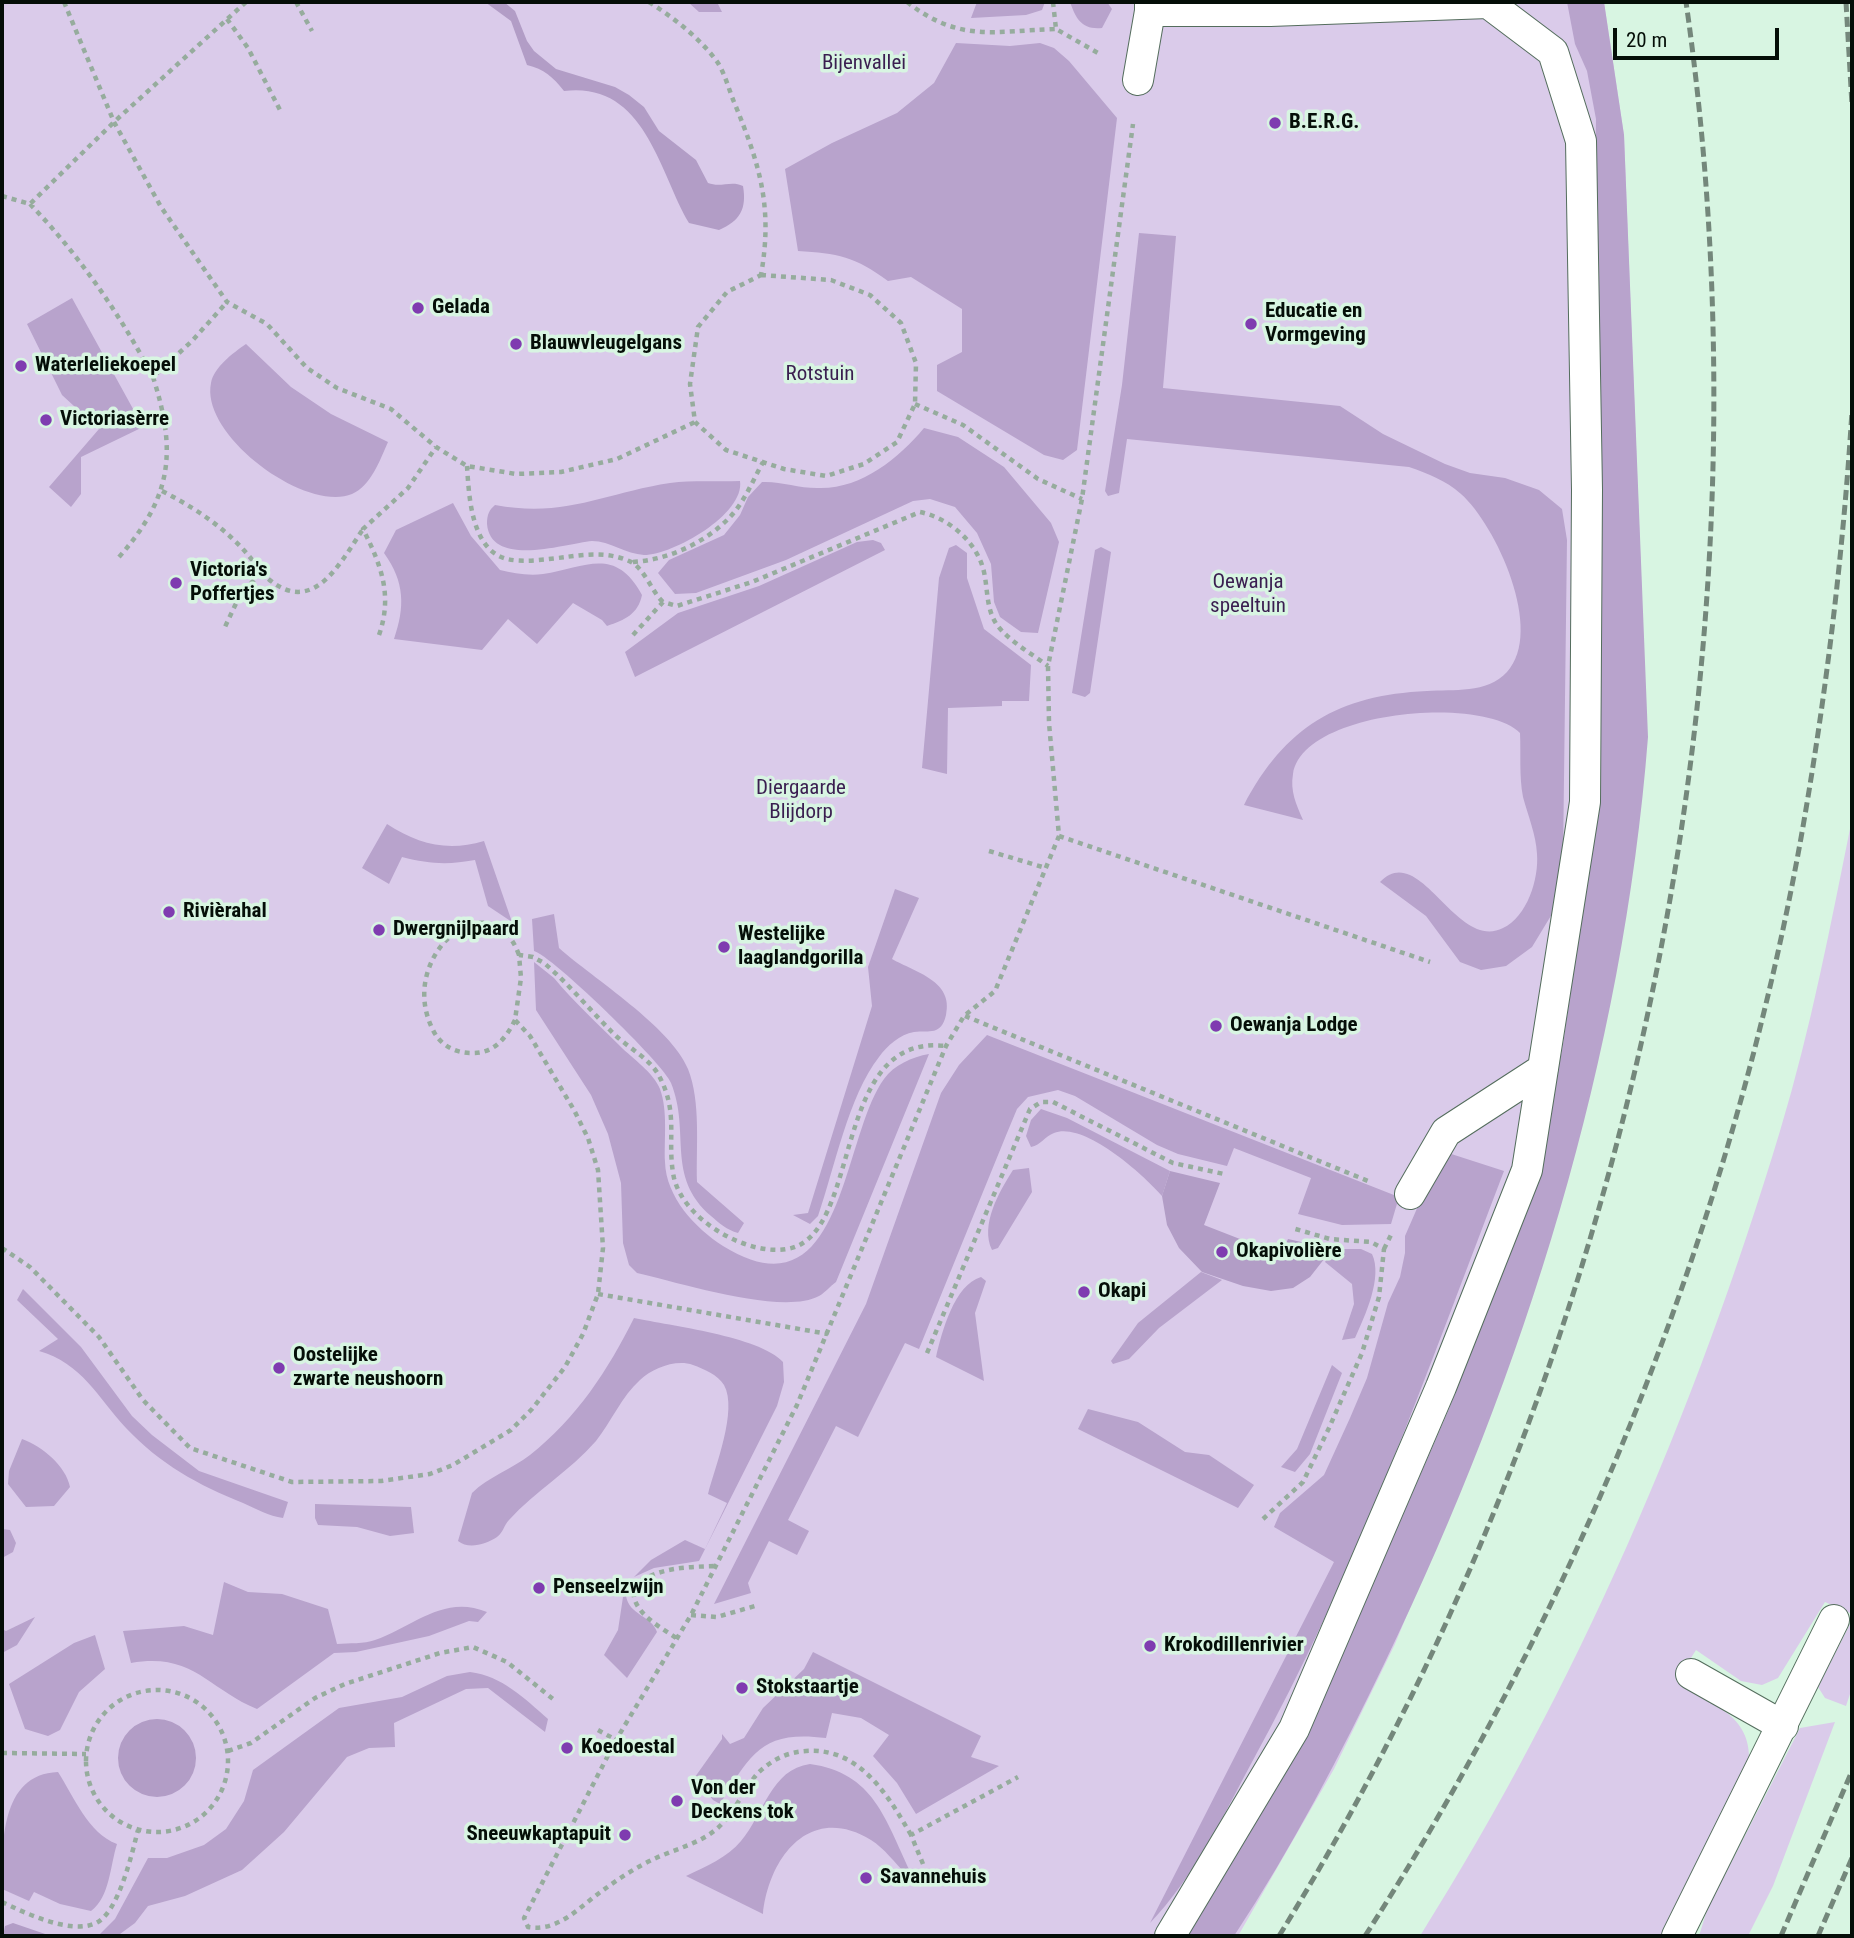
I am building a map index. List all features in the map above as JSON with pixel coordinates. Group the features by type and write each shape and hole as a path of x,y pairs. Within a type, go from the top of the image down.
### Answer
{"lane":[{"path":"1138,80 1150,6 1270,11 1488,3 1553,52 1581,141 1587,490 1585,788 1527,1170 1431,1413 1294,1729 1170,1936"},
{"path":"1410,1194 1446,1132 1543,1069"},
{"path":"1677,1936 1834,1620"},
{"path":"1691,1674 1783,1726"}],"path":[{"path":"64,2 114,122 161,207 227,302 267,324 307,368 337,388 391,408 436,447 467,466 516,474 561,472 617,459 695,422"},
{"path":"30,204 114,122 246,2"},
{"path":"296,2 312,31"},
{"path":"649,2 692,35 719,64 742,120 765,195 768,236 761,275"},
{"path":"907,2 934,22 961,32 1056,29 1138,80 1126,190 1082,499 1048,666 1049,723 1059,836 995,991 964,1016 946,1045 797,1405 691,1615 615,1740 524,1918 528,1927 550,1925 567,1919 600,1892 655,1858 693,1844 715,1830 731,1815 758,1773 776,1758 796,1752 821,1750 844,1755 879,1784 911,1835 923,1864"},
{"path":"1053,2 1056,29"},
{"path":"227,19 248,48 280,110"},
{"path":"2,196 30,204 61,236 98,287 153,377 166,418 167,454 162,491 144,528 119,557"},
{"path":"761,275 831,280 870,295 901,323 916,363 915,404 897,442 864,464 826,476 763,462 726,450 695,422 690,384 698,327 727,292 761,275"},
{"path":"153,377 192,341 227,302"},
{"path":"915,404 963,425 1038,479 1082,499"},
{"path":"162,491 215,523 246,550 276,588 289,593 306,591 327,580 363,529 408,488 436,447"},
{"path":"467,466 470,507 478,530 491,549 507,559 550,559 595,553 631,562 654,561 715,531 731,517 763,462"},
{"path":"631,562 663,602 677,606 752,583 920,512 940,516 964,536 983,568 990,611 998,626 1048,666"},
{"path":"363,529 372,547 386,593 387,612 379,635"},
{"path":"224,629 239,597 261,572"},
{"path":"633,635 663,602"},
{"path":"1059,836 1430,962"},
{"path":"989,851 1046,868"},
{"path":"486,921 510,934 519,955 520,990 515,1020 507,1037 494,1048 479,1053 463,1053 451,1049 437,1038 426,1016 422,992 427,965 438,950 475,923 486,921"},
{"path":"519,955 533,957 544,963 611,1031 656,1071 667,1094 673,1126 674,1179 686,1201 709,1224 738,1244 768,1251 791,1249 810,1237 821,1224 841,1175 870,1088 882,1072 917,1046 946,1045"},
{"path":"964,1016 1365,1180 1410,1194 1384,1249 1379,1297 1369,1331 1329,1428 1303,1482 1262,1518"},
{"path":"2,1248 30,1267 99,1337 143,1400 190,1448 292,1482 356,1483 430,1474 487,1447 525,1416 565,1367 583,1334 598,1294 603,1248 602,1200 592,1149 574,1110 530,1036 515,1020"},
{"path":"927,1353 1030,1109 1041,1102 1053,1102 1173,1163 1224,1174"},
{"path":"1292,1228 1330,1239 1371,1242 1384,1249"},
{"path":"598,1294 828,1334"},
{"path":"676,1638 633,1601 634,1586 650,1574 688,1567 716,1566"},
{"path":"691,1615 717,1617 755,1606"},
{"path":"228,1751 251,1743 315,1698 345,1684 440,1653 473,1647 507,1662 553,1699"},
{"path":"164,1690 185,1696 204,1708 222,1727 228,1751 226,1780 214,1805 193,1824 166,1833 138,1830 120,1822 93,1793 86,1774 86,1754 91,1733 104,1714 121,1700 141,1692 164,1690"},
{"path":"598,1730 615,1740"},
{"path":"2,1761 2,1752 86,1754"},
{"path":"911,1835 1018,1777"},
{"path":"2,1902 58,1923 94,1924 103,1918 122,1882 138,1830"}],"green space":[{"name":"Diergaarde Blijdorp","path":"2,2 1604,2 1624,135 1642,599 1558,1129 1440,1535 1395,1644 1334,1769 1238,1936 2,1936"},
{"path":"1852,819 1852,1614 1825,1602 1778,1678 1762,1685 1741,1681 1696,1650 1677,1680 1715,1704 1736,1722 1744,1732 1749,1762 1666,1936 1420,1936 1531,1745 1580,1646 1627,1546 1710,1341 1747,1236 1791,1093 1811,1015"},
{"path":"1852,1620 1852,1688 1846,1706 1825,1698 1818,1687"},
{"path":"1835,1722 1773,1886 1748,1936 1699,1936 1707,1910 1800,1728"}],"shaded area":[{"path":"485,2 504,2 515,11 534,51 556,69 615,87 644,107 659,131 696,160 708,183 743,186 743,208 737,218 719,230 689,223 658,156 631,115 613,100 591,92 564,91 548,74 527,65 511,21"},
{"path":"688,2 717,2 722,12 699,12"},
{"path":"977,2 1045,2 1042,10 1026,15 971,18"},
{"path":"1070,2 1107,2 1112,9 1102,28 1089,27 1081,22"},
{"path":"1567,2 1604,2 1624,135 1648,737 1635,857 1616,976 1591,1094 1560,1210 1523,1326 1482,1439 1436,1551 1333,1766 1276,1869 1234,1936 1184,1936 1337,1666 1449,1409 1527,1204 1562,1051 1587,882 1596,119 1587,71 1575,44"},
{"path":"956,43 1010,46 1040,43 1054,48 1069,61 1117,118 1077,450 1063,460 1044,455 937,391 937,365 962,352 962,309 911,277 888,281 856,261 824,253 798,251 785,169 832,143 897,113 934,83"},
{"path":"1139,233 1176,236 1163,388 1340,406 1383,434 1445,464 1470,473 1505,478 1539,490 1562,509 1567,540 1563,858 1552,914 1532,947 1506,966 1481,970 1460,962 1426,916 1380,882 1395,873 1409,875 1424,884 1470,925 1486,931 1503,928 1519,915 1530,896 1537,864 1535,839 1523,797 1520,733 1500,721 1471,714 1435,712 1396,715 1359,723 1327,735 1304,752 1292,780 1294,797 1303,820 1244,805 1277,755 1296,736 1341,708 1395,694 1480,687 1499,679 1507,672 1517,654 1521,631 1518,606 1501,553 1475,509 1461,494 1436,478 1409,467 1127,439 1119,493 1108,496 1105,491 1122,385"},
{"path":"72,298 143,427 81,457 81,494 71,507 49,487 99,429 62,395 27,324"},
{"path":"246,344 291,387 331,414 388,442 374,472 359,490 352,494 332,497 309,492 284,481 238,446 222,425 212,403 211,383 220,366"},
{"path":"924,428 958,437 1004,467 1051,523 1059,542 1038,633 1021,632 1000,617 994,602 991,564 977,533 955,507 930,499 913,501 786,560 696,593 675,594 658,573 669,560 724,535 740,515 748,497 762,482 817,488 848,484 890,461"},
{"path":"740,481 738,494 719,519 688,540 657,553 637,554 592,541 515,550 502,546 492,538 487,524 489,513 495,505 520,508 564,506 670,483"},
{"path":"453,503 471,536 500,570 537,575 586,565 610,565 632,579 642,595 640,602 634,612 625,619 607,626 602,620 573,603 537,644 508,619 482,650 394,639 400,616 401,595 396,574 384,553 396,530"},
{"path":"873,540 881,543 885,550 635,677 625,652 678,613 759,586 857,542"},
{"path":"956,545 967,553 967,578 984,629 1031,665 1029,701 1002,701 1002,706 948,708 947,774 922,768 939,578 949,548"},
{"path":"1101,547 1111,552 1090,693 1085,697 1072,693 1095,550"},
{"path":"387,824 410,837 433,844 458,846 484,841 512,922 488,906 475,860 439,863 402,857 389,884 362,868"},
{"path":"895,889 919,898 892,959 921,973 938,986 947,1003 946,1015 938,1029 909,1033 894,1041 868,1073 843,1133 818,1216 810,1224 793,1215 808,1213 872,1006 868,967"},
{"path":"554,914 559,948 649,1020 679,1053 688,1069 695,1096 697,1182 744,1223 738,1233 711,1216 697,1201 688,1185 683,1169 677,1101 664,1072 583,990 545,957 534,951 532,919"},
{"path":"534,962 554,978 657,1083 664,1106 667,1175 676,1199 684,1210 702,1230 723,1246 763,1263 793,1260 816,1242 833,1213 870,1106 884,1079 904,1062 929,1054 836,1282 819,1296 802,1301 756,1300 637,1273 629,1265 623,1243 621,1183 608,1134 591,1095 536,1010"},
{"path":"987,1035 1399,1197 1391,1224 1342,1225 1298,1214 1311,1178 1234,1148 1227,1166 1178,1154 1157,1145 1075,1096 1058,1090 1028,1097 1017,1109 919,1349 905,1343 858,1437 836,1426 788,1520 809,1531 797,1555 769,1541 748,1583 751,1593 714,1604 866,1304 941,1093 959,1065"},
{"path":"1041,1109 1067,1118 1170,1171 1162,1196 1128,1164 1097,1142 1081,1135 1067,1131 1054,1133 1031,1147 1026,1136 1031,1120"},
{"path":"1442,1151 1504,1171 1418,1397 1324,1619 1290,1691 1194,1867 1150,1923 1334,1562 1274,1527 1280,1513 1324,1475 1350,1418 1367,1378 1388,1303 1400,1277 1405,1236"},
{"path":"1029,1168 1032,1192 998,1248 992,1250 988,1230 997,1198 1013,1170"},
{"path":"1170,1171 1220,1183 1204,1225 1281,1255 1288,1239 1332,1249 1310,1277 1293,1288 1271,1291 1243,1286 1202,1272 1179,1248 1167,1225 1162,1196"},
{"path":"1332,1249 1361,1249 1372,1254 1375,1263 1374,1285 1355,1338 1342,1340 1354,1304 1352,1284 1325,1262"},
{"path":"1201,1272 1222,1280 1159,1328 1129,1359 1113,1364 1111,1361 1138,1323"},
{"path":"981,1277 986,1281 975,1313 984,1381 936,1357 956,1299 963,1289"},
{"path":"23,1289 81,1347 132,1416 152,1435 199,1471 288,1502 283,1518 263,1512 195,1481 166,1463 139,1441 78,1373 67,1364 39,1351 58,1339 17,1300"},
{"path":"634,1318 735,1339 755,1345 783,1362 784,1382 777,1406 699,1561 654,1568 634,1577 651,1560 685,1540 705,1549 727,1503 708,1494 724,1439 728,1396 718,1378 706,1370 686,1363 665,1366 640,1380 596,1441 519,1510 497,1537 477,1545 462,1544 458,1541 472,1493 530,1455 577,1409 602,1374"},
{"path":"1332,1365 1342,1373 1310,1454 1295,1472 1281,1467 1297,1449"},
{"path":"1088,1409 1138,1422 1185,1452 1209,1455 1254,1485 1238,1508 1078,1429"},
{"path":"22,1439 37,1446 52,1458 68,1479 70,1487 54,1506 26,1507 8,1484 9,1471"},
{"path":"315,1504 411,1507 414,1533 390,1536 357,1527 318,1525"},
{"path":"2,1529 10,1530 16,1543 13,1552 2,1558"},
{"path":"224,1582 248,1592 282,1594 328,1609 337,1644 375,1640 443,1609 471,1607 487,1612 478,1622 469,1621 429,1636 356,1652 334,1653 257,1709 185,1667 152,1661 131,1663 123,1631 184,1626 213,1635"},
{"path":"626,1596 631,1607 650,1622 657,1632 627,1678 604,1655 618,1630 623,1597"},
{"path":"35,1617 17,1645 2,1653 2,1629 6,1631"},
{"path":"95,1635 105,1669 79,1692 60,1730 48,1736 25,1729 9,1684 74,1643"},
{"path":"813,1652 981,1736 971,1757 999,1766 916,1814 897,1783 873,1756 889,1735 861,1718 832,1713 826,1738 804,1736 773,1742 750,1759 720,1804 713,1800 695,1777 722,1739 722,1734 730,1744 744,1738 763,1708 804,1669"},
{"path":"470,1672 492,1678 521,1696 548,1719 545,1732 488,1688 466,1689 394,1723 395,1747 369,1748 347,1757 284,1832 242,1870 185,1896 148,1906 135,1923 120,1934 98,1936 115,1919 148,1858 167,1858 204,1845 226,1829 244,1801 253,1770 339,1708 402,1697 447,1676"},
{"path":"157,1719 172,1722 185,1730 193,1743 196,1758 193,1773 185,1786 172,1794 157,1797 142,1794 129,1786 121,1773 118,1758 121,1743 129,1730 142,1722"},
{"path":"810,1764 832,1769 863,1788 875,1801 910,1871 906,1874 871,1840 849,1830 829,1828 812,1832 796,1842 784,1856 774,1873 763,1914 686,1876 736,1847 777,1783 786,1774"},
{"path":"58,1772 90,1823 107,1839 117,1844 106,1889 91,1911 60,1904 34,1892 29,1901 2,1889 4,1833 15,1798 25,1785 39,1776"},
{"path":"13,1923 51,1936 3,1936 5,1926"}],"railway":[{"path":"1279,1936 1401,1717 1504,1487 1587,1249 1650,1004 1692,755 1712,504 1710,252 1686,2"},
{"path":"1846,2 1852,105"},
{"path":"1365,1936 1442,1810 1513,1680 1578,1546 1637,1409 1688,1269 1733,1127 1771,983 1801,838 1832,625 1852,411"},
{"path":"1781,1936 1852,1771"},
{"path":"1818,1936 1852,1858"}],"place":[{"name":"B.E.R.G.","path":"1275,123"},
{"name":"Gelada","path":"418,308"},
{"name":"Educatie en Vormgeving","path":"1251,324"},
{"name":"Blauwvleugelgans","path":"516,344"},
{"name":"Waterleliekoepel","path":"21,366"},
{"name":"Victoriasèrre","path":"46,420"},
{"name":"Victoria's Poffertjes","path":"176,583"},
{"name":"Rivièrahal","path":"169,912"},
{"name":"Dwergnijlpaard","path":"379,930"},
{"name":"Westelijke laaglandgorilla","path":"724,947"},
{"name":"Oewanja Lodge","path":"1216,1026"},
{"name":"Okapivolière","path":"1222,1252"},
{"name":"Okapi","path":"1084,1292"},
{"name":"Oostelijke zwarte neushoorn","path":"279,1368"},
{"name":"Penseelzwijn","path":"539,1588"},
{"name":"Krokodillenrivier","path":"1150,1646"},
{"name":"Stokstaartje","path":"742,1688"},
{"name":"Koedoestal","path":"567,1748"},
{"name":"Von der Deckens tok","path":"677,1801"},
{"name":"Sneeuwkaptapuit","path":"625,1835"},
{"name":"Savannehuis","path":"866,1878"}],"park label":[{"name":"Bijenvallei","path":"864,64"},
{"name":"Rotstuin","path":"820,375"},
{"name":"Oewanja speeltuin","path":"1248,595"}]}
